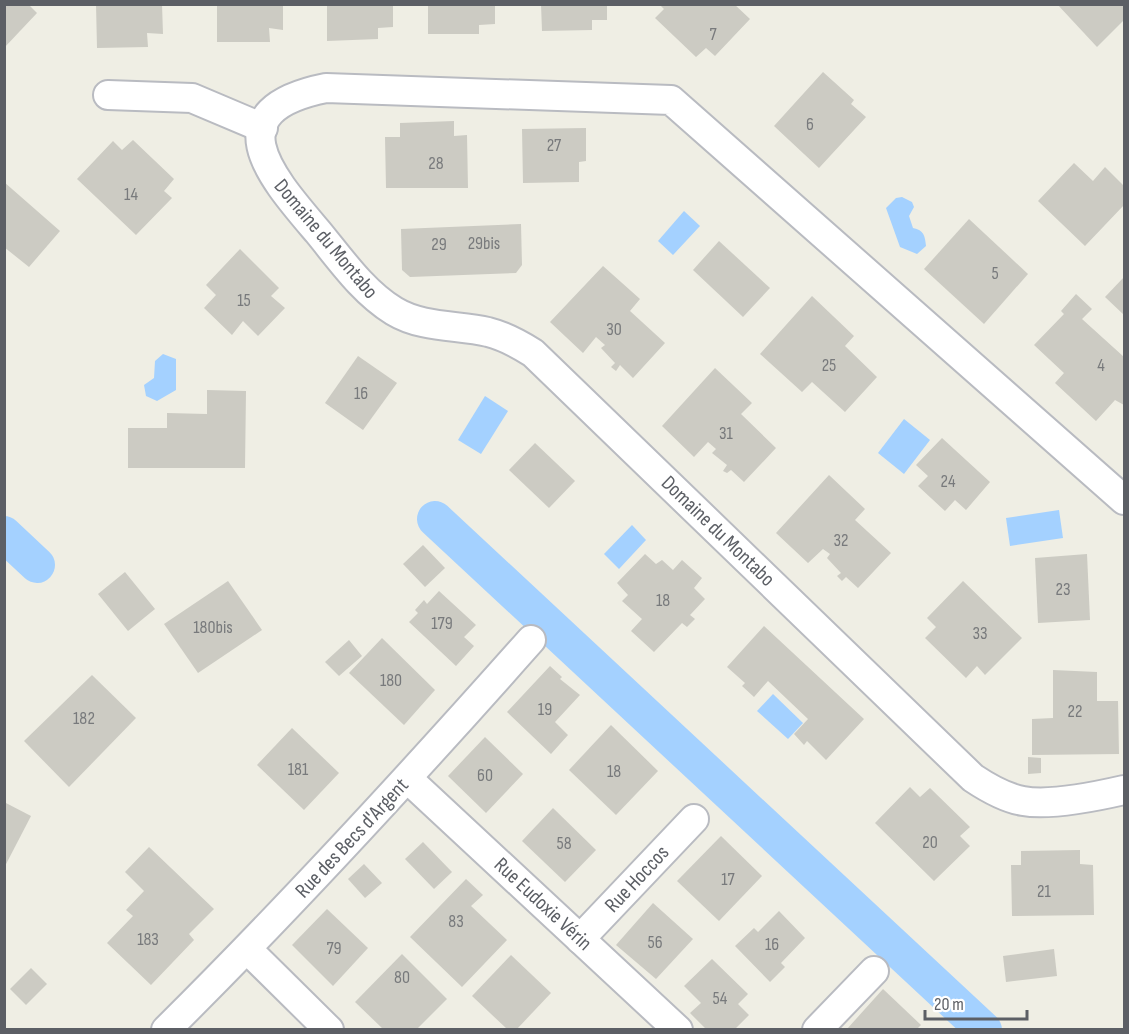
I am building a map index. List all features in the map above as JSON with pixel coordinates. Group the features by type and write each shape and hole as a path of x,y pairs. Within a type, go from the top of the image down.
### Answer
{"street":[{"path":"108,95 192,98 263,128 271,114 281,105 326,88 671,100 1125,500"},
{"name":"Domaine du Montabo","path":"263,128 262,154 276,182 369,293 409,319 488,332 534,353 973,778 1008,797 1030,802 1125,790"},
{"name":"Rue des Becs d'Argent","path":"166,1029 247,949 408,779 531,640"},
{"name":"Rue Eudoxie Vérin","path":"408,779 678,1029"},
{"name":"Rue Hoccos","path":"580,939 694,819"},
{"path":"247,949 329,1029"},
{"path":"817,1029 874,971"}],"water":[{"path":"902,197 912,202 914,207 909,216 913,228 922,232 925,239 926,246 917,254 900,247 886,208 896,198"},
{"path":"684,211 700,226 673,255 658,241"},
{"path":"163,354 176,359 176,390 157,401 146,396 144,385 154,378 155,361"},
{"path":"485,396 508,411 481,454 458,440"},
{"path":"904,419 930,440 904,474 878,453"},
{"path":"1059,510 1063,538 1010,546 1006,518"},
{"path":"632,525 646,540 619,569 604,554"},
{"path":"773,694 803,723 788,739 757,711"}],"building":[{"path":"4,4 28,4 37,13 4,48"},
{"path":"96,4 162,4 163,34 147,33 148,47 97,48"},
{"path":"217,4 283,4 283,30 269,28 270,42 217,42"},
{"path":"327,4 393,4 393,27 378,28 378,39 327,41"},
{"path":"428,4 495,4 495,24 479,25 479,34 428,34"},
{"path":"541,4 607,4 607,20 592,20 592,30 542,31"},
{"path":"659,4 734,4 750,19 715,56 706,48 696,57 655,18 664,9"},
{"path":"1057,4 1124,4 1124,20 1097,47"},
{"path":"823,72 854,100 851,104 866,117 819,168 774,126"},
{"path":"454,121 454,136 467,135 468,188 386,188 385,137 400,137 400,123"},
{"path":"586,128 586,161 579,162 579,182 523,183 522,129"},
{"path":"133,140 174,179 164,191 172,198 136,235 77,179 113,141 122,150"},
{"path":"1074,163 1093,181 1105,167 1124,186 1124,205 1085,246 1038,201"},
{"path":"4,182 60,231 29,267 4,247"},
{"path":"969,219 1028,274 984,324 924,269"},
{"path":"521,224 522,265 516,273 410,277 402,270 401,229"},
{"path":"719,241 770,288 743,317 693,270"},
{"path":"240,249 279,288 271,296 285,308 258,336 243,321 232,335 204,308 216,295 206,285"},
{"path":"603,266 640,299 630,311 665,343 633,378 620,365 616,371 611,367 615,363 601,348 605,345 596,337 583,353 550,322"},
{"path":"1124,277 1124,315 1105,297"},
{"path":"1076,294 1092,309 1082,319 1124,357 1124,405 1115,400 1096,421 1055,383 1064,373 1034,345 1064,314 1061,311"},
{"path":"812,296 854,336 845,346 877,377 845,412 812,382 802,392 760,354"},
{"path":"358,356 397,383 363,430 325,403"},
{"path":"715,368 752,403 741,414 776,448 744,482 731,470 727,473 723,471 727,465 712,453 716,449 708,442 694,457 662,426"},
{"path":"207,390 246,391 245,468 128,468 128,428 167,428 167,413 207,414"},
{"path":"942,438 990,482 966,510 955,500 945,511 918,486 928,476 916,465"},
{"path":"535,443 575,481 549,508 509,470"},
{"path":"829,475 865,509 855,520 891,553 858,588 846,577 842,581 837,576 841,573 827,558 830,554 823,549 808,563 776,533"},
{"path":"423,545 445,568 425,587 403,564"},
{"path":"645,554 656,564 662,560 673,570 682,560 702,578 694,588 705,599 690,615 695,619 687,627 682,623 654,652 631,631 642,619 622,601 628,595 617,583"},
{"path":"1087,554 1090,620 1038,623 1035,558"},
{"path":"125,572 155,609 128,631 98,594"},
{"path":"228,581 262,630 198,673 164,624"},
{"path":"963,581 1022,638 985,675 977,666 966,678 925,638 936,627 927,618"},
{"path":"439,591 476,625 464,637 474,646 456,666 409,622 418,613 415,610 424,600 427,604"},
{"path":"764,626 864,719 826,760 807,741 804,745 794,734 808,719 768,681 754,697 742,686 745,683 727,667"},
{"path":"382,638 435,690 404,725 349,673"},
{"path":"349,640 362,656 339,676 325,662"},
{"path":"550,666 562,677 560,679 580,695 555,722 568,735 551,754 507,712"},
{"path":"1053,670 1097,672 1097,701 1118,701 1119,754 1032,755 1032,719 1053,718"},
{"path":"92,675 136,718 69,787 24,741"},
{"path":"611,725 658,771 616,815 569,770"},
{"path":"292,728 339,773 304,810 257,765"},
{"path":"485,737 523,774 486,813 448,776"},
{"path":"1028,757 1041,758 1041,773 1028,774"},
{"path":"910,787 920,797 930,788 970,827 960,836 970,846 934,881 875,823"},
{"path":"4,802 31,816 4,868"},
{"path":"553,808 596,850 565,882 522,841"},
{"path":"721,836 762,876 719,921 677,881"},
{"path":"423,842 452,872 434,889 405,859"},
{"path":"149,847 214,909 189,934 194,940 151,985 107,943 133,916 126,910 144,891 125,872"},
{"path":"1080,850 1080,864 1093,865 1094,915 1012,916 1011,865 1021,865 1021,851"},
{"path":"364,864 382,883 365,898 348,879"},
{"path":"466,879 483,895 471,906 507,940 462,987 410,937"},
{"path":"653,903 693,939 656,979 616,945"},
{"path":"327,909 368,948 333,986 292,945"},
{"path":"779,911 805,938 781,963 785,967 770,982 735,946 754,928 758,932"},
{"path":"1054,949 1057,976 1006,982 1003,956"},
{"path":"402,954 447,999 417,1029 383,1029 355,1002"},
{"path":"511,955 551,993 517,1029 507,1029 472,996"},
{"path":"712,959 748,994 738,1004 749,1015 735,1029 706,1029 690,1013 701,1003 684,986"},
{"path":"31,968 47,984 26,1005 10,989"},
{"path":"883,989 921,1025 917,1029 847,1029"}],"waterway":[{"path":"435,519 984,1030"},
{"path":"4,534 37,565"}]}
